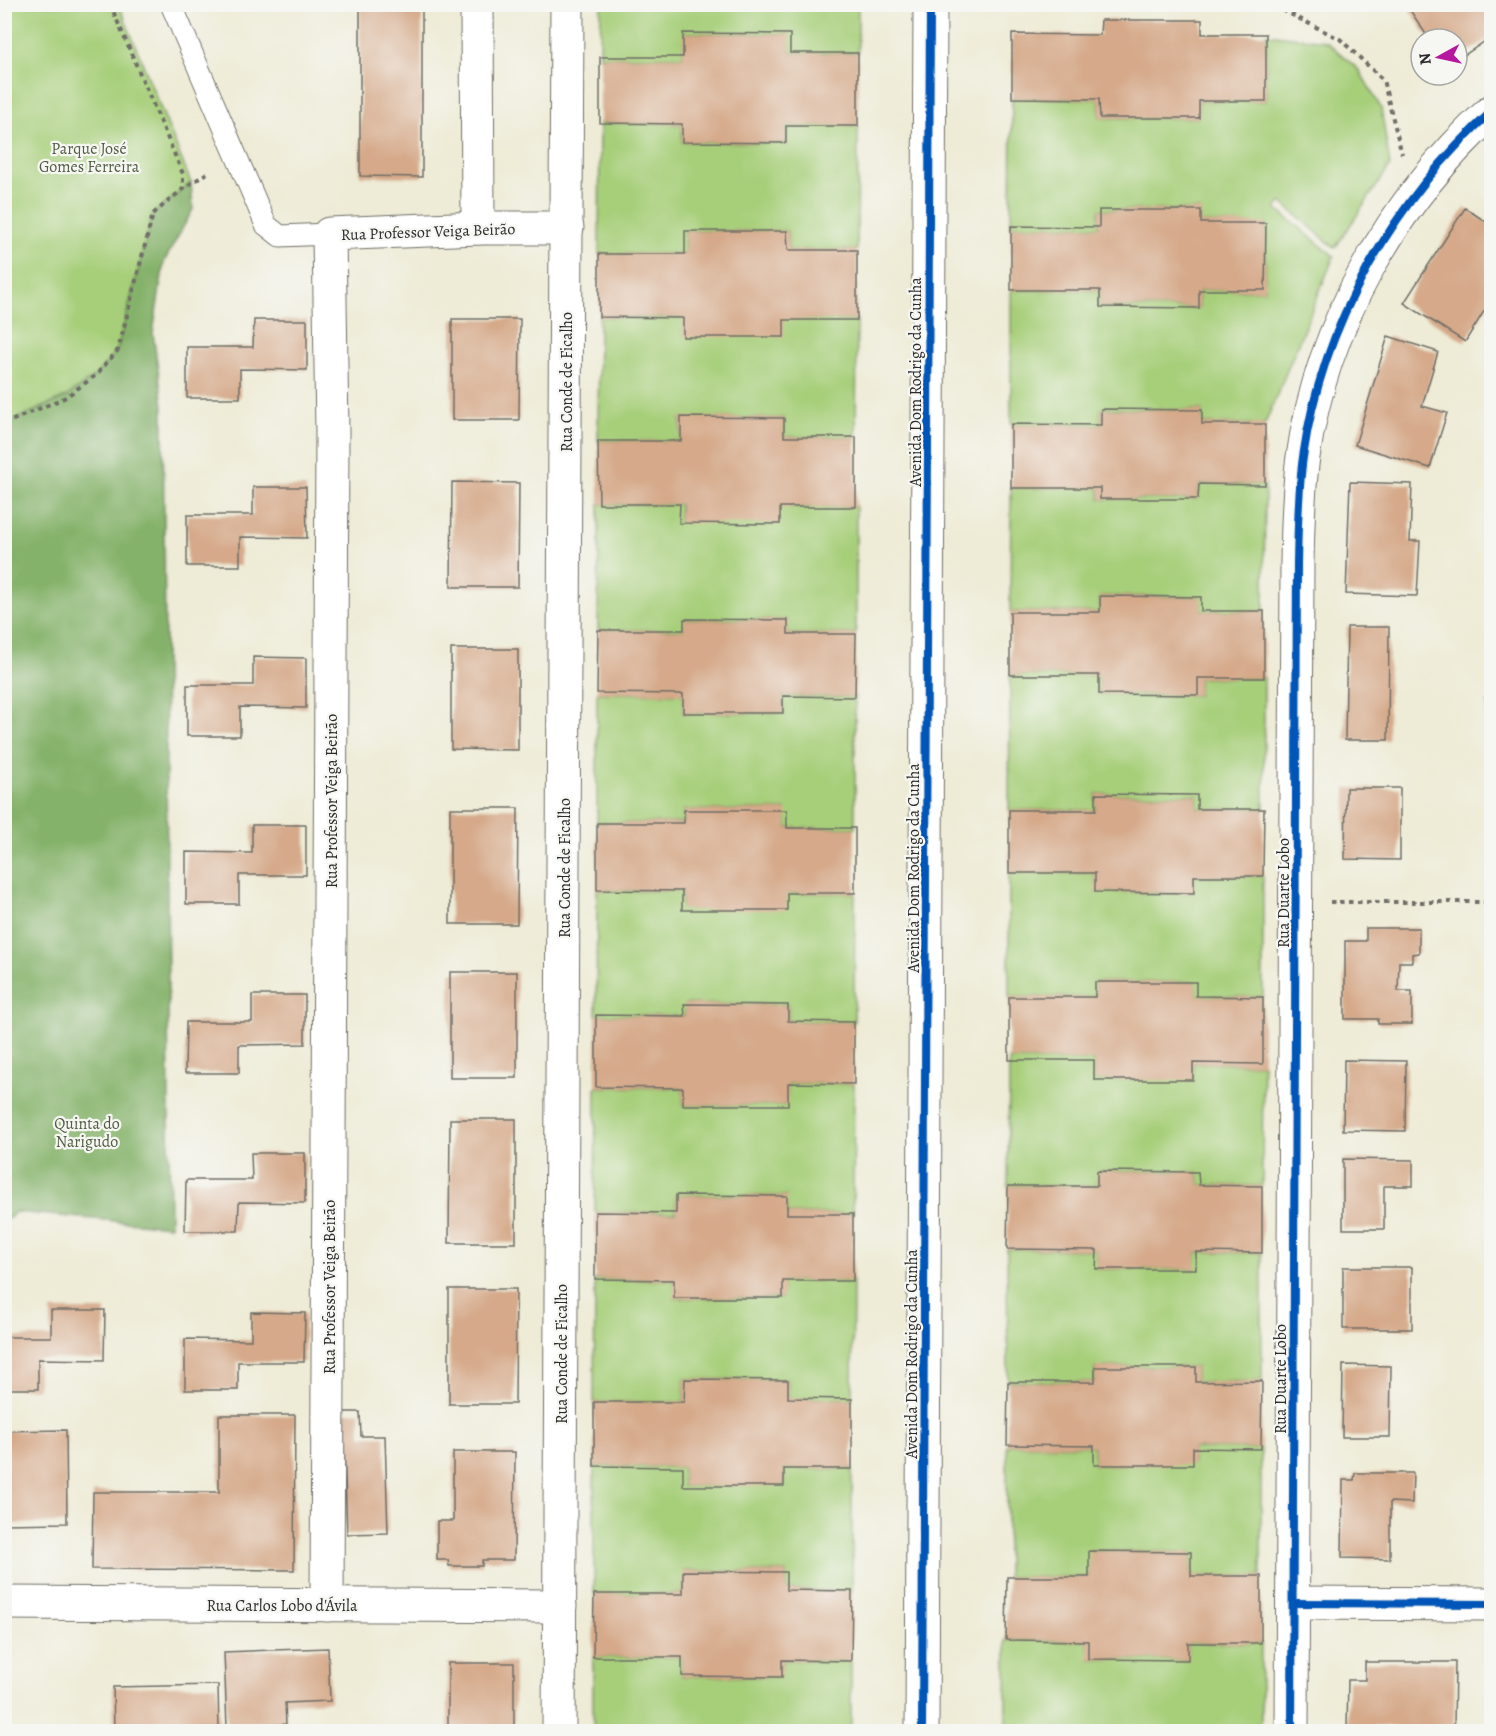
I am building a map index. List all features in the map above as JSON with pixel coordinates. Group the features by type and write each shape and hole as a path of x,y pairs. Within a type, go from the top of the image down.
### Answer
{"street":[{"path":"477,4 478,228"},
{"name":"Rua Conde de Ficalho","path":"560,1731 567,4"},
{"name":"Avenida Dom Rodrigo da Cunha","path":"922,1731 930,4"},
{"name":"Rua Duarte Lobo","path":"1292,1731 1298,508 1304,456 1314,404 1329,354 1372,258 1401,213 1432,172 1491,111"},
{"name":"Rua Professor Veiga Beirão","path":"327,1605 332,443 329,234 478,228 567,228"},
{"name":"Rua Carlos Lobo d'Ávila","path":"4,1603 560,1606"},
{"path":"1293,1603 1491,1604"}],"lane":[{"path":"171,4 266,225 280,236 329,234"}],"path":[{"path":"110,4 183,174 183,189"},
{"path":"1276,4 1286,12 1340,39 1383,80 1405,163"},
{"path":"4,424 66,397 96,375 118,350 153,213 183,189 237,154"},
{"path":"1296,902 1491,902"}],"green space":[{"name":"Parque José Gomes Ferreira","path":"5,5 119,5 191,183 153,214 118,350 96,375 66,397 5,424"},
{"path":"601,5 858,5 858,53 790,53 789,34 684,33 683,57 600,57"},
{"path":"1266,34 1326,41 1359,70 1381,108 1390,166 1335,248 1281,202 1276,209 1334,256 1265,424 1202,424 1202,410 1101,409 1101,425 1011,424 1011,290 1100,290 1100,307 1199,308 1199,290 1265,290 1266,224 1201,223 1200,210 1099,210 1099,227 1011,226 1012,98 1099,99 1100,118 1198,118 1199,101 1266,101"},
{"path":"600,123 682,124 682,142 786,143 786,126 858,126 857,250 788,250 787,231 685,231 685,254 599,254"},
{"name":"Quinta do Narigudo","path":"191,183 193,209 164,262 153,333 163,405 170,1226 16,1212 5,1221 5,424 66,397 96,375 117,350 153,214"},
{"path":"599,317 857,320 856,437 784,437 784,418 681,418 681,441 598,441"},
{"path":"1199,484 1265,485 1264,611 1201,611 1200,597 1100,596 1100,612 1010,612 1011,488 1100,488 1100,499 1198,499"},
{"path":"599,504 680,504 679,522 780,507 856,507 856,634 788,634 787,620 685,619 684,630 598,630"},
{"path":"1010,675 1099,675 1099,694 1198,695 1198,678 1264,678 1264,809 1197,809 1197,795 1096,794 1096,810 1009,810"},
{"path":"597,693 683,694 683,713 783,713 783,696 855,697 855,828 787,828 786,810 684,810 684,823 597,823"},
{"path":"1009,873 1095,873 1096,892 1193,893 1194,876 1263,876 1263,997 1196,996 1195,982 1095,982 1095,997 1009,997"},
{"path":"597,890 682,891 682,909 787,893 855,893 854,1022 788,1021 788,1005 685,1004 685,1016 596,1015"},
{"path":"1009,1060 1094,1060 1094,1080 1193,1079 1193,1063 1263,1064 1262,1186 1199,1185 1198,1172 1098,1171 1097,1186 1008,1186"},
{"path":"788,1083 854,1084 853,1214 787,1214 786,1196 676,1195 676,1213 595,1212 596,1087 683,1088 683,1105 787,1105"},
{"path":"1007,1249 1097,1250 1097,1269 1195,1269 1196,1252 1262,1253 1262,1381 1196,1382 1196,1367 1095,1367 1095,1382 1008,1382"},
{"path":"595,1279 674,1280 675,1298 782,1298 783,1281 853,1281 852,1399 788,1398 788,1380 685,1379 684,1402 594,1402"},
{"path":"1007,1445 1094,1446 1094,1465 1193,1464 1193,1448 1261,1449 1261,1576 1191,1576 1191,1552 1090,1551 1089,1577 1007,1577"},
{"path":"594,1466 683,1467 683,1486 784,1485 784,1469 852,1469 852,1591 786,1590 786,1572 684,1571 683,1594 594,1594"},
{"path":"1006,1640 1088,1641 1089,1659 1187,1660 1188,1643 1261,1643 1261,1731 1006,1732"},
{"path":"593,1657 682,1657 682,1676 781,1677 782,1660 851,1661 851,1731 593,1732"}],"building":[{"path":"360,4 422,4 422,177 360,176"},
{"path":"1406,4 1491,4 1491,37 1469,52 1469,27 1421,27"},
{"path":"1101,20 1202,20 1202,34 1266,34 1266,101 1199,101 1199,118 1100,118 1099,99 1012,98 1012,34 1100,35"},
{"path":"683,33 790,34 790,53 858,53 858,126 786,126 786,143 682,142 682,124 600,123 600,57 683,57"},
{"path":"1465,208 1491,225 1491,300 1465,342 1404,303"},
{"path":"1099,210 1201,210 1201,223 1266,223 1265,290 1199,290 1199,308 1100,307 1100,290 1011,290 1011,226 1099,227"},
{"path":"685,231 787,231 788,250 857,250 857,320 784,320 784,337 683,337 683,318 599,317 599,254 685,254"},
{"path":"452,319 520,319 519,420 452,420"},
{"path":"254,320 307,320 307,370 240,369 240,398 187,398 187,347 253,347"},
{"path":"1388,336 1438,352 1422,406 1447,413 1430,468 1355,445"},
{"path":"1101,409 1202,410 1202,424 1265,424 1265,485 1199,484 1198,499 1100,499 1100,488 1011,488 1011,424 1101,425"},
{"path":"681,417 784,418 784,437 856,437 856,507 780,507 780,524 679,523 680,504 599,504 598,441 681,441"},
{"path":"452,482 519,483 518,587 451,587"},
{"path":"1350,482 1412,484 1410,541 1420,541 1417,596 1346,594"},
{"path":"253,487 306,487 307,538 240,537 240,566 187,566 187,515 253,515"},
{"path":"1100,596 1201,597 1201,611 1264,611 1264,678 1198,678 1198,695 1099,694 1099,675 1010,675 1010,612 1100,612"},
{"path":"684,619 788,620 788,634 856,634 855,697 783,696 783,713 683,713 683,694 597,693 598,630 684,630"},
{"path":"1347,627 1389,627 1388,740 1345,740"},
{"path":"451,649 518,649 518,750 451,749"},
{"path":"253,657 306,658 306,708 240,707 240,736 187,736 187,685 253,685"},
{"path":"1487,702 1491,702 1491,742 1487,742"},
{"path":"1488,781 1491,781 1491,826 1488,826"},
{"path":"1346,788 1400,788 1400,860 1345,859"},
{"path":"1096,794 1197,795 1197,809 1264,809 1263,876 1194,876 1194,893 1095,892 1095,873 1009,873 1009,810 1096,810"},
{"path":"450,808 518,808 517,924 450,924"},
{"path":"684,810 787,810 787,828 855,828 855,893 787,893 787,910 682,910 682,891 597,890 597,823 684,823"},
{"path":"252,825 306,825 306,875 239,875 239,904 186,904 186,852 252,853"},
{"path":"1366,928 1419,928 1419,953 1412,954 1412,962 1399,962 1398,991 1412,991 1412,1024 1378,1024 1378,1019 1345,1019 1345,941 1366,941"},
{"path":"450,972 517,972 517,1078 450,1078"},
{"path":"1095,982 1196,982 1196,996 1263,997 1263,1064 1193,1063 1193,1080 1094,1080 1094,1060 1009,1060 1009,997 1095,997"},
{"path":"252,995 305,995 305,1044 239,1045 239,1073 185,1073 186,1022 252,1022"},
{"path":"684,1004 788,1005 788,1021 854,1022 854,1084 788,1083 788,1105 683,1105 683,1088 596,1087 596,1015 685,1016"},
{"path":"1344,1060 1406,1061 1405,1131 1343,1130"},
{"path":"450,1119 516,1119 516,1243 449,1243"},
{"path":"251,1153 305,1153 305,1203 239,1202 238,1231 185,1231 186,1180 252,1180"},
{"path":"1343,1159 1413,1160 1413,1186 1384,1186 1384,1229 1343,1229"},
{"path":"1097,1171 1198,1172 1199,1185 1262,1186 1262,1253 1196,1252 1196,1269 1096,1269 1097,1250 1007,1249 1008,1186 1097,1186"},
{"path":"676,1195 787,1196 787,1214 853,1214 853,1281 783,1281 783,1298 674,1298 674,1280 595,1279 595,1212 676,1213"},
{"path":"1343,1267 1412,1267 1412,1329 1343,1329"},
{"path":"449,1289 516,1289 515,1404 449,1404"},
{"path":"51,1310 105,1310 104,1360 38,1359 38,1389 4,1389 4,1337 51,1337"},
{"path":"251,1312 305,1313 304,1362 238,1362 238,1390 185,1390 185,1339 251,1340"},
{"path":"1343,1365 1391,1366 1390,1437 1342,1437"},
{"path":"1095,1367 1196,1367 1196,1382 1262,1381 1261,1449 1193,1448 1193,1465 1094,1465 1094,1446 1007,1445 1008,1382 1095,1382"},
{"path":"685,1379 788,1380 788,1398 852,1399 852,1469 784,1469 784,1486 683,1486 683,1467 594,1466 594,1402 684,1402"},
{"path":"343,1412 360,1412 361,1436 385,1436 388,1533 347,1534"},
{"path":"219,1415 295,1415 294,1570 92,1569 93,1492 219,1492"},
{"path":"66,1430 67,1523 4,1524 4,1431"},
{"path":"453,1452 515,1452 514,1560 482,1560 482,1566 449,1566 448,1560 437,1560 437,1521 453,1521"},
{"path":"1355,1473 1413,1473 1412,1503 1390,1502 1390,1559 1342,1558 1343,1480 1354,1480"},
{"path":"1089,1551 1191,1552 1191,1576 1261,1576 1261,1643 1188,1643 1188,1660 1088,1659 1088,1641 1006,1640 1007,1577 1089,1577"},
{"path":"683,1571 786,1572 786,1590 852,1591 851,1661 782,1660 782,1677 682,1676 682,1657 593,1657 594,1594 683,1594"},
{"path":"328,1648 330,1701 285,1703 286,1724 227,1727 224,1652"},
{"path":"1365,1662 1455,1662 1454,1728 1347,1727 1348,1680 1365,1680"},
{"path":"448,1663 514,1663 514,1731 448,1731"},
{"path":"218,1685 219,1731 114,1731 113,1687"}],"cycle path":[{"path":"922,1732 930,4"},
{"path":"1292,1732 1297,562 1301,470 1313,408 1327,359 1345,313 1368,268 1394,225 1423,184 1456,146 1492,111"},
{"path":"1293,1603 1492,1604"}]}
